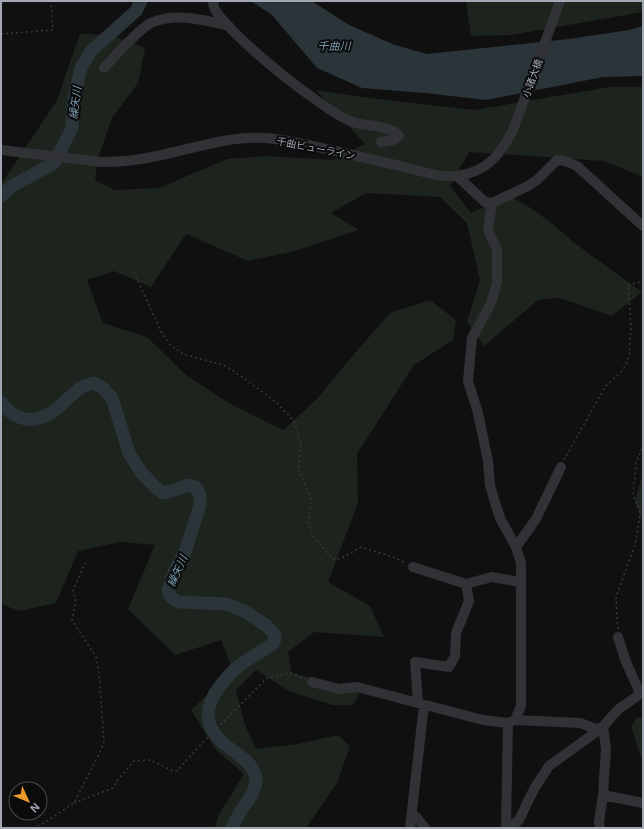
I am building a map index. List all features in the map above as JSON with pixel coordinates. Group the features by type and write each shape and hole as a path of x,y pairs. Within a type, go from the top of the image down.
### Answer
{"street":[{"path":"214,1 213,3 216,11 247,45 293,84 331,111 350,122 386,128 392,130 399,136 393,140 381,142"},
{"name":"小諸大橋","path":"500,154 513,130 560,1"},
{"path":"104,68 139,32 150,23 165,19 184,18 203,19 229,26"},
{"name":"千曲ビューライン","path":"1,150 102,162 134,160 220,141 242,138 263,138 300,143 433,173 457,176 484,166 493,161 500,154"},
{"path":"457,176 485,202 492,203 528,186 537,180 557,160 565,161 577,166 643,226"},
{"path":"492,203 488,230 497,250 497,282 491,303 472,338 468,381 478,413 488,461 490,485 496,506 501,520 516,547 521,563 521,706 511,722 507,828"},
{"path":"516,547 536,519 561,467"},
{"path":"413,567 466,584 492,577 520,582"},
{"path":"410,828 421,704 415,662 449,667 455,656 456,633 469,601 466,584"},
{"path":"507,828 519,820 534,789 549,766 603,727 609,718 620,708 635,699 640,693 626,662 618,637"},
{"path":"312,682 340,689 357,687 483,720 580,723 596,729 603,727"},
{"path":"600,828 599,822 603,796 606,748 603,727"},
{"path":"603,796 643,803"},
{"path":"412,814 425,828"}],"path":[{"path":"1,34 53,30 51,1"},
{"path":"134,272 161,332 171,346 183,354 226,366 278,404 294,421 301,444 298,469 311,498 308,522 314,538 333,559 340,558 362,547 393,557 413,567"},
{"path":"561,467 605,387 623,370 629,357 632,326 628,284 643,281"},
{"path":"618,637 619,632 616,597 635,545 638,530 640,512 633,495 636,463 643,446"},
{"path":"74,803 104,742 99,672 96,657 72,620 76,601 73,591 85,563"},
{"path":"33,828 44,823 74,803 113,788 134,761 150,760 173,771 177,771 219,725 267,678 291,673 312,682"}],"shaded area":[{"path":"466,1 643,1 643,12 511,35 471,36"},
{"path":"80,34 111,35 145,48 138,83 112,118 97,161 95,180 115,190 159,188 227,159 266,156 333,160 365,144 316,90 369,98 474,110 610,87 643,87 643,177 604,161 469,152 450,186 471,213 508,195 531,208 554,225 573,242 642,292 612,316 560,298 538,300 484,346 467,322 480,280 467,223 440,197 366,193 331,213 359,230 291,252 248,261 186,234 151,287 114,271 87,280 103,323 147,337 186,375 227,402 283,430 317,399 390,313 430,300 456,320 453,340 414,365 357,454 358,503 328,582 370,606 384,637 314,632 288,652 291,673 362,689 353,705 332,705 289,691 256,670 236,690 245,725 256,749 297,744 338,735 350,746 337,783 306,828 215,828 218,816 244,774 215,749 191,710 233,671 221,640 175,655 128,609 155,545 121,542 78,551 56,603 19,611 1,604 1,181 4,180 57,100"},
{"path":"643,473 643,527 635,499"},
{"path":"638,717 643,719 643,758 641,758 631,726"}],"water":[{"name":"千曲川","path":"251,1 312,1 349,25 395,45 427,54 569,39 629,30 643,26 643,76 603,77 486,100 362,88 317,68 272,15"}],"waterway":[{"name":"繰矢川","path":"1,196 12,186 54,163 72,128 74,98 81,68 91,51 136,11 141,1"},
{"name":"繰矢川","path":"1,402 18,417 25,419 39,418 54,411 82,387 94,383 103,388 112,398 129,453 141,472 155,487 163,493 188,485 196,487 200,495 200,505 185,552 175,570 168,590 171,597 178,602 227,604 244,611 267,626 275,635 274,643 243,663 230,674 220,686 210,704 208,713 209,721 216,736 251,766 256,779 254,789 232,828"}]}
